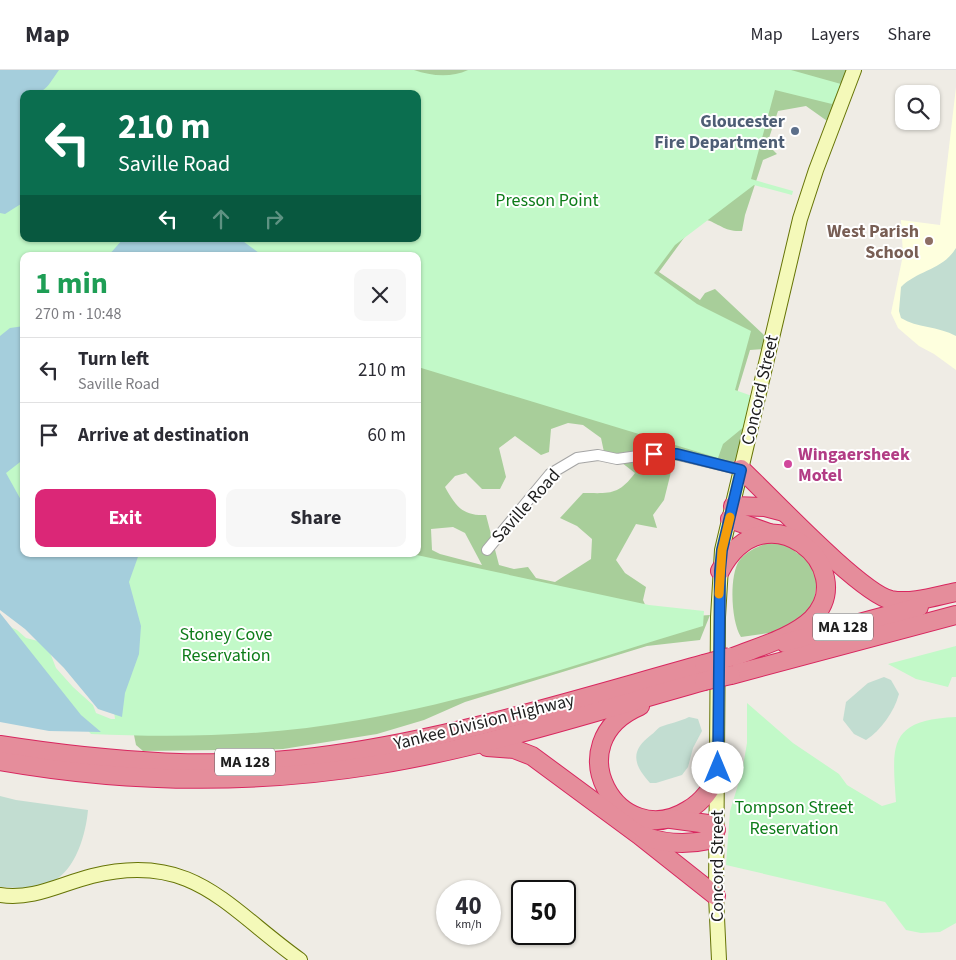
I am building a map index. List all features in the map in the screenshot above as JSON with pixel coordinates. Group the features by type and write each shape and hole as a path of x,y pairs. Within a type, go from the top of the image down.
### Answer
{"highway":[{"path":"741,469 860,581 882,597 909,601 956,592"},
{"path":"731,512 765,507 791,516"},
{"path":"731,512 772,534 794,539 814,554 821,567 824,580 821,604 811,619 798,628 731,663"},
{"path":"720,571 735,548 756,536 772,534"},
{"name":"Yankee Division Highway","path":"0,761 84,774 163,779 288,776 378,764 479,743 704,682 731,663 956,597"},
{"name":"Yankee Division Highway","path":"0,745 131,761 245,762 329,756 452,732 704,664 731,663 956,615"},
{"path":"638,835 667,842 694,843 709,840 716,830 708,824 635,816 613,800 603,784 600,774 598,761 602,742 612,724 632,709 704,682"},
{"path":"378,764 484,747 514,748 539,760 716,896"},
{"path":"667,819 681,814 700,802 712,785 718,772"}],"main road":[{"name":"Concord Street","path":"719,960 716,896 716,830 720,571 722,550 800,219 816,170 854,70"},
{"path":"0,895 20,896 40,893 91,876 153,869 178,875 206,887 300,960"}],"street":[{"name":"Saville Road","path":"487,550 550,474 577,458 598,455 617,459 666,452 741,469"}],"shaded area":[{"name":"West Parish School","path":"956,87 956,370 919,346 898,328 891,313 903,255 901,220 940,225"},
{"path":"956,248 956,336 942,330 914,324 901,318 899,311 901,287 908,281 937,266 951,255"},
{"path":"884,677 891,680 899,694 886,720 866,740 854,734 843,720 846,702 868,683"},
{"path":"689,717 698,719 702,731 693,748 688,767 682,775 650,783 637,764 637,752 644,741 660,727"},
{"path":"0,796 88,810 82,840 74,860 61,876 47,884 34,887 0,887"}],"green space":[{"name":"Presson Point","path":"54,70 414,70 427,74 441,75 461,73 468,70 791,70 841,84 832,104 775,90 751,179 793,191 792,195 754,185 675,245 654,273 697,304 751,331 735,390 752,396 745,426 723,444 718,458 421,368 421,252 20,252 20,339 0,344 0,201 20,194 20,242 421,242 421,90 36,90"},
{"path":"59,70 850,70 830,123 806,106 778,111 767,144 777,154 763,160 745,215 742,231 727,229 704,219 692,227 659,272 700,300 705,293 715,289 766,337 764,349 750,350 737,393 754,401 737,463 729,471 674,460 664,500 653,515 657,528 636,524 616,560 625,573 646,587 643,600 647,609 695,616 710,615 700,640 647,646 465,702 424,720 377,734 283,749 143,751 136,745 133,730 142,557 421,557 421,252 418,252 418,242 421,242 421,90 42,90","holes":["568,423 583,425 601,438 604,452 635,473 623,486 612,492 583,493 560,518 577,526 592,539 591,559 555,582 536,578 528,567 514,569 499,565 486,515 471,514 461,509 445,487 455,476 466,473 482,489 500,489 506,477 499,448 515,436 541,455 549,452 551,429","453,527 465,533 482,565 440,554 432,550 431,529"]},
{"path":"0,412 20,417 20,514 5,517"},
{"path":"769,542 786,542 797,553 808,558 817,581 814,601 806,615 776,632 741,637 735,621 732,599 736,568 739,561 746,554"},
{"name":"Stoney Cove Reservation","path":"421,556 649,605 704,611 703,626 446,702 403,712 326,725 259,733 192,736 91,734 67,707 4,624 17,630 26,638 38,641 49,650 56,668 93,705 96,713 115,719 95,557"},
{"path":"956,646 956,677 952,677 948,687 916,679 888,664"},
{"name":"Tompson Street Reservation","path":"747,703 793,743 839,774 847,785 882,806 896,802 895,751 899,739 906,730 917,724 934,719 956,717 956,923 940,932 921,933 906,930 885,902 726,865 730,811 742,772 747,743"}],"water":[{"path":"0,70 59,70 43,90 20,90 20,205 5,214 0,213"},
{"path":"120,242 244,242 258,252 112,252"},
{"path":"20,327 20,462 6,473 20,498 20,557 138,557 129,582 141,626 139,654 125,693 122,717 98,709 64,668 25,629 0,610 0,336 10,328"},
{"path":"0,613 81,715 101,732 49,731 0,722"}],"slow traffic":[{"path":"719,594 722,550 730,517"}],"place":[{"name":"Gloucester Fire Department","path":"795,131"},
{"name":"West Parish School","path":"929,241"},
{"name":"Wingaersheek Motel","path":"788,464"}],"route":[{"path":"654,454 666,452 677,454 741,470 722,550 720,571 718,617 718,768"}]}
